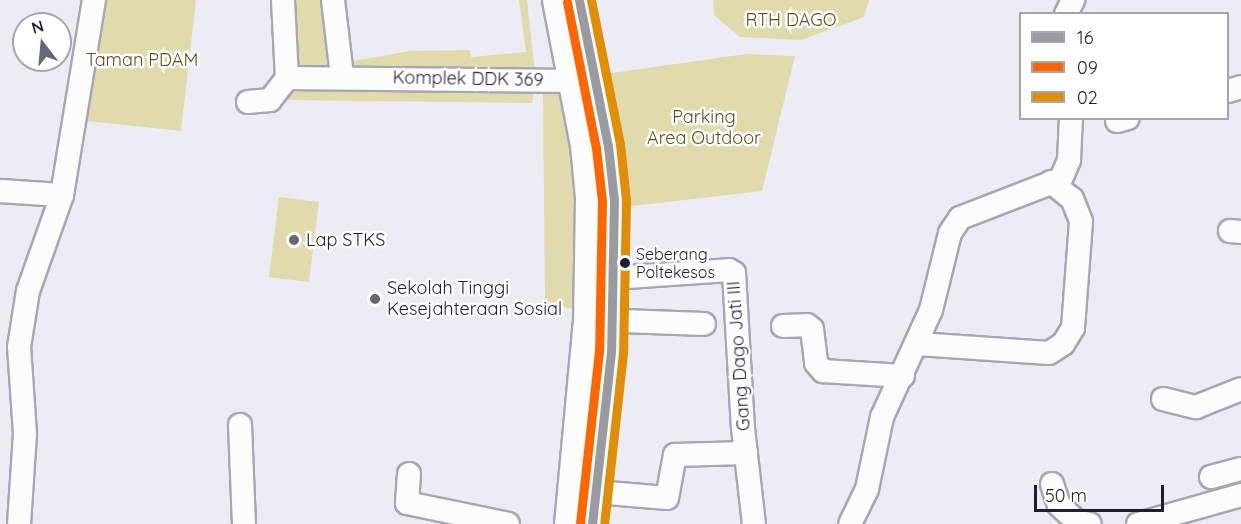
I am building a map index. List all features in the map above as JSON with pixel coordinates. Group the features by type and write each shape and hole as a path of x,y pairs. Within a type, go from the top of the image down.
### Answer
{"main road":[{"path":"557,0 613,178 613,278 600,320 569,524"},
{"path":"579,0 590,198 600,320 596,492 592,524"}],"street":[{"path":"19,524 25,434 9,347 62,195 94,0"},
{"path":"248,102 270,100 287,78 283,0"},
{"path":"333,0 342,76"},
{"name":"Komplek DDK 369","path":"287,78 342,76 583,78"},
{"path":"850,524 867,489 882,417 918,344 939,284 950,233 960,218 1062,179 1069,160 1071,120"},
{"path":"918,344 1049,353 1063,344 1073,328 1081,221 1072,199 1051,182"},
{"path":"0,191 62,195"},
{"name":"Gang Dago Jati III","path":"613,278 729,270 734,273 746,453 754,524"},
{"path":"600,320 704,324"},
{"path":"783,326 807,325 812,329 816,363 823,371 903,376"},
{"path":"1163,399 1196,407 1241,389"},
{"path":"240,425 244,524"},
{"path":"596,492 667,498 675,455 746,453"},
{"path":"1211,477 1241,469"},
{"path":"409,474 407,503 508,524"},
{"path":"1052,484 1059,505 1076,521 1090,524"},
{"path":"1138,524 1241,495"}],"green space":[{"name":"Taman PDAM","path":"101,0 196,0 181,131 87,121"},
{"path":"289,0 328,0 336,71 293,73"},
{"path":"519,0 527,0 535,72 347,71 349,51 353,61 410,51 470,50 471,57 526,52"},
{"name":"RTH DAGO","path":"713,0 869,0 864,17 801,40 740,37 714,15"},
{"name":"Parking Area Outdoor","path":"746,54 795,56 762,191 624,207 605,74"},
{"path":"290,83 535,85 532,103 282,100"},
{"path":"568,89 584,186 579,310 545,304 543,90"},
{"name":"Lap STKS","path":"279,197 319,202 309,282 269,277"}],"transit line":[{"name":"16","path":"579,0 608,146 614,200 611,352 592,524"},
{"name":"02","path":"591,0 620,144 626,200 623,353 604,524"},
{"name":"09","path":"567,2 596,148 602,201 599,351 580,523"}],"place":[{"name":"Lap STKS","path":"294,240"},
{"name":"Seberang Poltekesos","path":"625,263"},
{"name":"Sekolah Tinggi Kesejahteraan Sosial","path":"375,299"}]}
